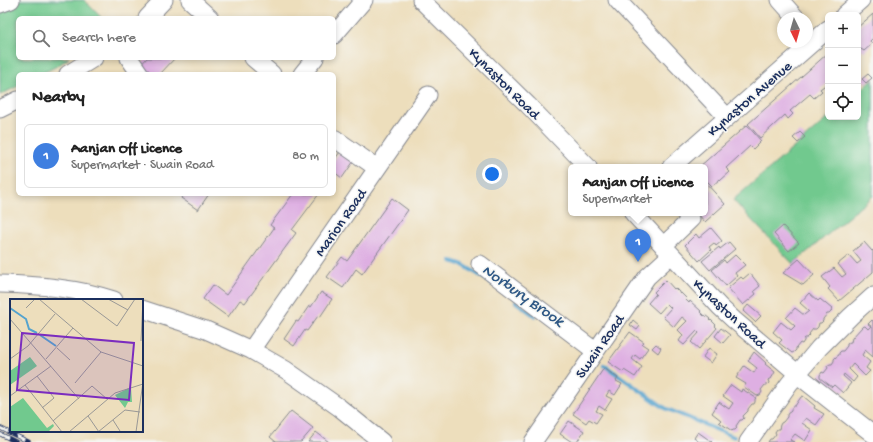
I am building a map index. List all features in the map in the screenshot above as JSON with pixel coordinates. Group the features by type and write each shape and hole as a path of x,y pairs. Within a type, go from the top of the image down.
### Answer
{"street":[{"path":"0,4 10,0"},
{"path":"149,16 164,0"},
{"path":"190,0 208,16"},
{"path":"336,33 364,0"},
{"name":"Kynaston Road","path":"421,0 585,164"},
{"path":"617,0 727,117"},
{"path":"780,0 791,12"},
{"path":"847,12 861,0"},
{"name":"Kynaston Avenue","path":"674,164 727,117 817,32"},
{"path":"71,72 91,60"},
{"path":"130,60 139,72"},
{"path":"255,60 270,72"},
{"path":"304,72 313,60"},
{"name":"Marion Road","path":"251,350 428,94"},
{"path":"0,109 16,101"},
{"path":"336,139 377,168"},
{"name":"Kynaston Road","path":"636,216 720,307 745,330 803,379 873,434"},
{"name":"Swain Road","path":"533,442 647,277 691,219 688,216"},
{"path":"480,264 595,352"},
{"path":"0,284 55,288 84,292 110,299"},
{"path":"748,442 780,396 819,348 873,296"},
{"path":"143,309 206,330 251,350 286,370 340,408 382,442"}],"green space":[{"path":"0,0 84,0 100,16 16,16 16,60 66,60 45,72 16,72 16,87 0,95"},
{"path":"873,79 873,196 793,264 733,200 826,120 861,120 861,89"}],"building":[{"path":"873,14 873,38 870,41 872,44 864,51 861,49 861,24"},
{"path":"825,56 825,85 820,89 822,91 814,98 810,94 790,111 793,114 788,119 785,115 760,138 748,124"},
{"path":"145,60 173,60 162,72 145,72 139,67"},
{"path":"868,74 872,78 866,83 862,79"},
{"path":"747,125 761,141 753,149 750,146 726,168 730,172 712,186 708,182 708,164 702,164"},
{"path":"800,132 805,137 798,143 793,138"},
{"path":"343,148 356,158 342,178 336,174 336,157"},
{"path":"708,185 725,204 705,222 700,216 708,216"},
{"path":"182,196 208,196 198,210 181,198"},
{"path":"292,196 318,196 292,230 296,233 245,303 240,300 228,317 203,299 213,285 226,295 274,228 270,225"},
{"path":"392,198 408,210 362,274 356,269 343,288 327,277 342,257 347,261"},
{"path":"783,226 799,243 789,251 774,234"},
{"path":"711,228 722,241 716,246 714,243 709,247 711,250 699,261 685,245 696,234 699,238"},
{"path":"729,242 735,249 710,270 702,261 719,247 720,249"},
{"path":"864,242 872,251 873,250 873,272 839,301 828,289 830,287 822,277 834,268 842,277 846,274 838,264 849,255 857,264 861,261 853,251"},
{"path":"735,255 745,265 735,273 737,276 726,286 712,270 724,260 726,263"},
{"path":"799,259 814,275 803,285 783,273"},
{"path":"750,273 760,286 754,291 756,294 743,305 728,288 741,277 743,279"},
{"path":"666,280 674,289 675,288 686,298 685,299 689,303 690,301 701,311 700,312 704,316 705,315 716,325 715,326 717,328 699,349 691,342 699,333 697,331 684,345 679,341 683,335 678,330 687,321 682,317 674,327 663,317 671,308 667,304 659,313 648,303 656,294 654,292"},
{"path":"321,292 332,299 320,317 318,316 307,331 305,330 294,346 284,339 296,321 298,322 309,306 311,307"},
{"path":"809,293 818,301 820,299 832,309 823,321 819,323 818,327 813,329 809,334 810,335 804,339 802,344 800,343 796,350 792,353 779,343 782,340 773,332 781,322 791,330 795,326 786,318 795,308 804,315 809,311 800,303"},
{"path":"748,305 761,316 755,322 743,311"},
{"path":"633,320 640,326 637,330 630,325"},
{"path":"872,320 873,357 865,350 862,355 870,362 866,368 870,371 865,376 853,364 849,369 857,377 853,382 844,374 843,376 851,383 843,393 834,385 832,387 820,378 820,375 828,368 827,366 832,364 834,359 841,351 843,351 847,344 851,342 852,338 862,327 865,326 868,329 871,326 868,324"},
{"path":"721,328 730,335 723,343 715,336"},
{"path":"630,332 644,342 642,344 648,348 640,359 635,355 632,359 642,367 635,377 624,370 623,372 608,362"},
{"path":"656,344 661,348 658,353 652,348"},
{"path":"709,348 717,354 711,363 703,357"},
{"path":"754,352 775,372 771,379 768,380 769,383 761,390 762,392 760,395 757,396 744,387 746,384 736,378 744,366 754,373 757,368 748,361"},
{"path":"604,368 618,378 616,381 622,384 615,395 609,391 606,396 612,399 605,410 599,406 596,411 602,414 596,423 589,419 586,423 573,414"},
{"path":"731,385 741,392 742,389 756,398 754,404 752,404 743,416 744,418 740,420 736,426 737,428 732,431 719,422 721,420 712,413 719,402 729,409 733,403 723,396"},
{"path":"803,396 815,406 814,408 824,414 816,425 806,418 802,423 812,430 805,441 795,434 790,440 794,442 768,442 776,434 775,432 779,429 781,423 787,417 793,406 795,406"},
{"path":"291,411 313,428 301,442 276,442 270,437"},
{"path":"569,421 584,431 577,442 572,442 560,434"},
{"path":"316,432 329,442 308,442"},
{"path":"698,432 712,442 699,442 694,438"}],"waterway":[{"name":"Norbury Brook","path":"452,261 463,265 494,284"},
{"name":"Norbury Brook","path":"516,302 535,316"},
{"name":"Norbury Brook","path":"604,365 665,408 734,437"}],"railway":[{"path":"0,428 29,442"},
{"path":"0,434 16,442"}],"place":[{"name":"Aanjan Off Licence","path":"638,262"}]}
